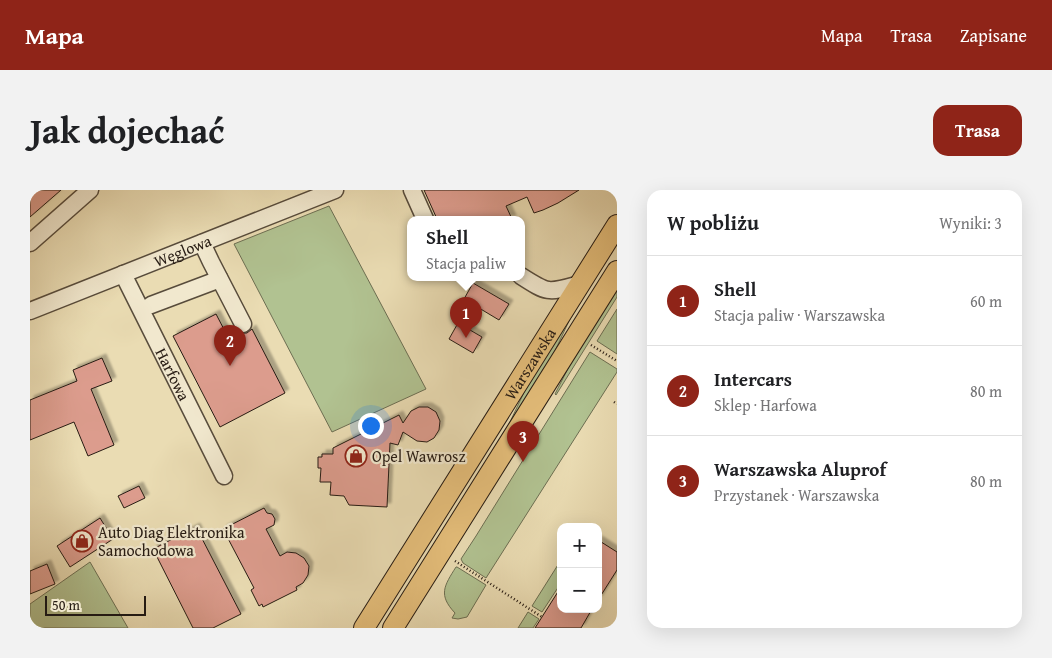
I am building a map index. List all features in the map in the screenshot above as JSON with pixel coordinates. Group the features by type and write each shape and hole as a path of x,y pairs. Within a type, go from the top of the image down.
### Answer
{"main road":[{"name":"Warszawska","path":"364,628 617,225"},
{"name":"Warszawska","path":"393,628 617,271"}],"street":[{"path":"30,243 90,190"},
{"name":"Węglowa","path":"30,311 335,190"},
{"path":"412,190 424,216"},
{"path":"202,243 243,324"},
{"name":"Harfowa","path":"123,274 224,476"},
{"path":"151,305 219,278"},
{"path":"525,278 547,291 580,284"}],"path":[{"path":"591,344 617,361"},
{"path":"455,562 542,617"}],"green space":[{"path":"329,206 426,389 332,432 234,244"},
{"path":"617,285 617,297 556,395 582,341"},
{"path":"586,293 569,321 544,374 384,626 509,424 529,382"},
{"path":"617,309 617,354 597,341"},
{"path":"590,352 617,369 617,372 486,578 463,563 461,559"},
{"path":"90,562 128,628 30,628 30,604"},
{"path":"557,566 557,589 542,612 532,606"},
{"path":"456,567 486,585 467,617 458,619 452,618 455,613 446,601 445,596 446,585"},
{"path":"528,612 539,619 533,628 518,628"}],"building":[{"path":"30,190 61,190 30,217"},
{"path":"424,190 579,190 558,203 534,213 527,197 506,206 511,216 436,216"},
{"path":"473,283 509,304 499,320 464,299"},
{"path":"216,314 229,339 240,333 247,333 252,329 285,393 220,427 173,336"},
{"path":"458,323 482,337 473,353 449,339"},
{"path":"102,358 112,381 91,389 114,445 88,456 74,422 30,440 30,400 77,381 73,370"},
{"name":"Opel Wawrosz","path":"419,407 428,407 436,412 440,421 439,430 434,438 427,442 417,441 403,432 398,445 390,443 387,507 349,505 344,496 330,495 331,482 320,482 321,468 318,468 318,457 322,457 322,454 333,454 333,448 399,415 403,423 411,411"},
{"path":"139,486 145,498 124,508 118,496"},
{"path":"264,508 275,519 274,525 266,529 280,556 287,552 296,553 304,558 309,566 308,575 303,583 296,587 297,590 263,607 262,604 259,606 251,590 254,588 223,529"},
{"path":"100,518 113,539 70,567 57,546"},
{"path":"196,527 241,614 213,628 193,628 153,549"},
{"path":"602,543 617,552 617,570 602,594"},
{"path":"47,564 55,584 30,594 30,571"},
{"path":"557,593 557,613 590,613 581,628 535,628"}],"place":[{"name":"Shell","path":"466,338"},
{"name":"Intercars","path":"230,366"},
{"name":"Opel Wawrosz","path":"356,456"},
{"name":"Warszawska Aluprof","path":"523,462"},
{"name":"Auto Diag Elektronika Samochodowa","path":"82,541"}]}
